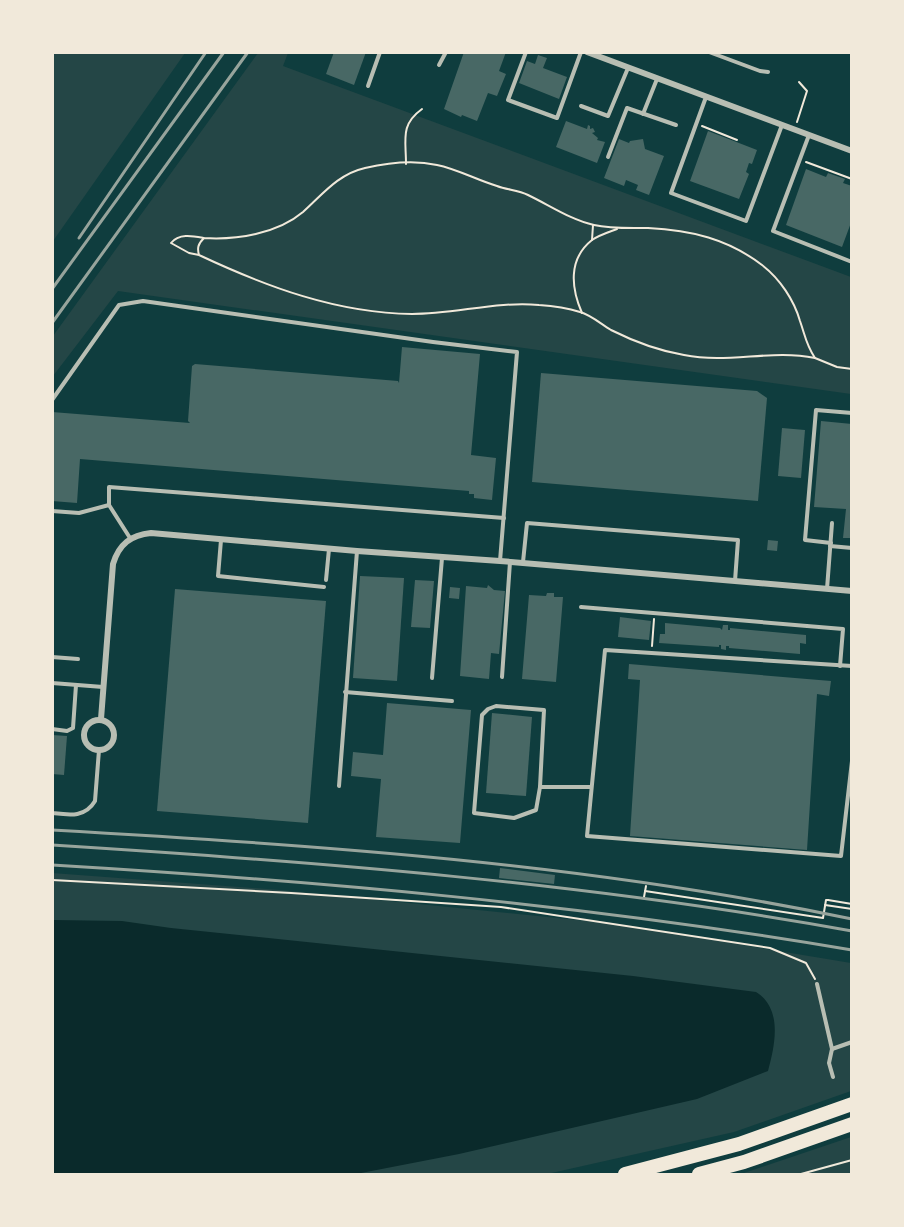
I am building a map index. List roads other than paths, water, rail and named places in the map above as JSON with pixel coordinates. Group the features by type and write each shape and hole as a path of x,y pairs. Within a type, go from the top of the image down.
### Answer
{"highway":[{"path":"625,1174 738,1144 852,1104"},
{"path":"699,1174 744,1162 852,1124"}],"street":[{"path":"586,52 794,130 851,148"},
{"path":"101,719 113,564 116,553 130,538 151,532 329,549 852,591"},
{"path":"96,719 110,723 115,733 109,747 99,750 90,747 84,738 88,724 96,719"}],"lane":[{"path":"368,86 380,52"},
{"path":"438,66 446,52"},
{"path":"526,52 508,99 557,118 581,52"},
{"path":"709,52 768,72"},
{"path":"580,106 608,116 628,68"},
{"path":"643,114 657,79"},
{"path":"706,97 671,193 746,221 782,125"},
{"path":"608,157 627,108 676,125"},
{"path":"809,135 773,231 852,262"},
{"path":"52,400 119,305 143,301 517,352 500,561"},
{"path":"852,412 816,410 805,540 852,548"},
{"path":"130,538 109,505 109,487 504,518"},
{"path":"52,511 79,513 109,505"},
{"path":"523,564 527,523 738,540 735,581"},
{"path":"827,590 832,524"},
{"path":"221,539 218,576 324,587"},
{"path":"326,580 329,549"},
{"path":"339,786 357,551"},
{"path":"432,678 442,557"},
{"path":"502,677 510,562"},
{"path":"581,607 843,629 840,666"},
{"path":"852,666 605,650 587,836 841,856 852,761"},
{"path":"52,657 78,659"},
{"path":"52,683 103,687"},
{"path":"52,729 67,731 73,728 76,685"},
{"path":"345,692 452,701"},
{"path":"496,706 544,710 540,787 536,810 514,818 474,813 482,715 488,709 496,706"},
{"path":"52,813 83,814 91,809 94,801 99,750"},
{"path":"540,787 591,787"},
{"path":"817,984 832,1049 829,1063 833,1077"},
{"path":"832,1049 852,1042"}],"railway":[{"path":"79,238 206,52"},
{"path":"52,289 224,52"},
{"path":"52,323 248,52"},
{"path":"52,830 354,850 554,871 654,884 852,919"},
{"path":"52,845 453,876 653,900 852,931"},
{"path":"52,865 253,879 453,897 653,920 852,950"}]}
